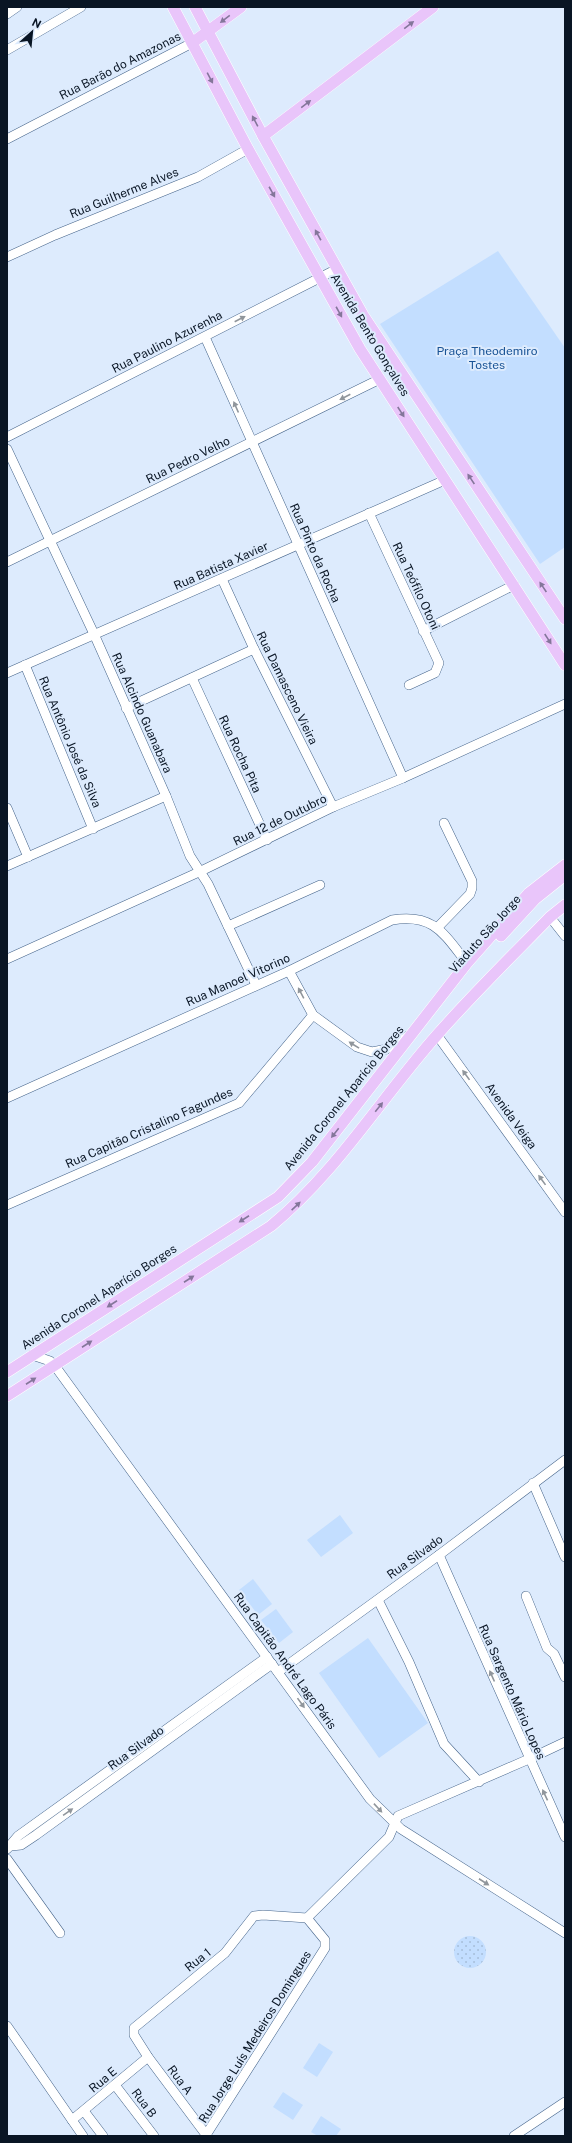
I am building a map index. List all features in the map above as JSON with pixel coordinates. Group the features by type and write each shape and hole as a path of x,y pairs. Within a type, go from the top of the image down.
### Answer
{"main road":[{"name":"Avenida Bento Gonçalves","path":"173,7 248,149 320,278 380,379 565,665"},
{"name":"Avenida Bento Gonçalves","path":"195,7 263,136 378,339 565,619"},
{"name":"Rua Barão do Amazonas","path":"192,43 241,7"},
{"path":"263,136 434,7"},
{"name":"Avenida Coronel Aparício Borges","path":"7,1372 278,1197 312,1162 429,1014 467,963 529,893 565,865"},
{"name":"Viaduto São Jorge","path":"429,1014 535,899 565,875"},
{"path":"7,1396 272,1226 296,1206 321,1180 445,1024 545,911 565,896"},
{"path":"437,1035 550,917 565,905"}],"street":[{"path":"7,14 17,7"},
{"path":"7,50 81,7"},
{"name":"Rua Barão do Amazonas","path":"7,139 192,43"},
{"name":"Rua Guilherme Alves","path":"7,257 55,235 198,177 248,149"},
{"name":"Rua Paulino Azurenha","path":"7,437 337,269"},
{"name":"Rua Pinto da Rocha","path":"205,337 403,778"},
{"name":"Rua Pedro Velho","path":"7,562 380,379"},
{"name":"Rua Alcindo Guanabara","path":"7,449 94,634 166,796 190,856 208,884 256,986"},
{"name":"Rua Batista Xavier","path":"7,673 445,480"},
{"name":"Rua Teófilo Otoni","path":"369,513 423,632 439,663 438,669 435,673 409,685"},
{"name":"Rua Damasceno Vieira","path":"222,579 254,649 333,807"},
{"path":"423,632 514,584"},
{"path":"126,708 254,649"},
{"name":"Rua Antônio José da Silva","path":"25,665 93,829"},
{"name":"Rua Rocha Pita","path":"192,678 266,840"},
{"name":"Rua 12 de Outubro","path":"7,959 199,872 333,807 403,778 565,704"},
{"path":"7,866 166,796"},
{"path":"7,808 28,857"},
{"path":"438,928 470,894 472,888 472,881 444,823"},
{"path":"228,926 320,885"},
{"path":"550,917 565,936"},
{"name":"Rua Manoel Vitorino","path":"7,1098 289,971 392,920 406,918 422,920 438,928 467,963"},
{"path":"289,971 313,1015 357,1047 372,1052 387,1049 414,1033"},
{"name":"Rua Capitão Cristalino Fagundes","path":"7,1205 239,1103 313,1015"},
{"name":"Avenida Veiga","path":"437,1035 565,1212"},
{"name":"Rua Capitão André Lago Páris","path":"32,1355 50,1362 55,1366 370,1799 394,1824 565,1933"},
{"name":"Rua Silvado","path":"278,1672 439,1555 565,1460"},
{"path":"534,1483 565,1557"},
{"name":"Rua Sargento Mário Lopes","path":"439,1555 529,1760 564,1832"},
{"path":"526,1596 547,1648 554,1654 565,1677"},
{"path":"378,1600 409,1662 444,1744 479,1782"},
{"name":"Rua Silvado","path":"9,1847 18,1836 33,1831 52,1818 270,1661"},
{"path":"307,1918 389,1837 398,1816 529,1760 565,1742"},
{"path":"7,1859 60,1932"},
{"name":"Rua 1","path":"148,2057 134,2035 134,2028 225,1953 249,1920 254,1916 263,1915 307,1918"},
{"name":"Rua Jorge Luís Medeiros Domingues","path":"206,2136 325,1948 325,1940 307,1918"},
{"path":"7,2026 81,2135"},
{"name":"Rua E","path":"72,2120 148,2057"},
{"name":"Rua A","path":"148,2057 206,2136"},
{"name":"Rua B","path":"115,2085 154,2136"},
{"path":"514,2136 565,2102"},
{"path":"84,2111 103,2136"}],"green space":[{"name":"Praça Theodemiro Tostes","path":"498,251 565,348 565,547 540,564 380,324"},
{"path":"340,1515 353,1533 321,1557 307,1540"},
{"path":"253,1579 272,1604 258,1615 239,1590"},
{"path":"276,1609 293,1632 279,1643 261,1620"},
{"path":"368,1638 428,1723 379,1758 319,1673"},
{"path":"467,1936 473,1936 483,1943 486,1952 485,1958 479,1965 473,1968 467,1968 457,1961 454,1955 454,1949 461,1939"},
{"path":"319,2043 333,2052 317,2077 303,2068"},
{"path":"283,2092 303,2105 293,2120 273,2107"},
{"path":"321,2116 341,2129 336,2136 318,2136 311,2132"}]}
